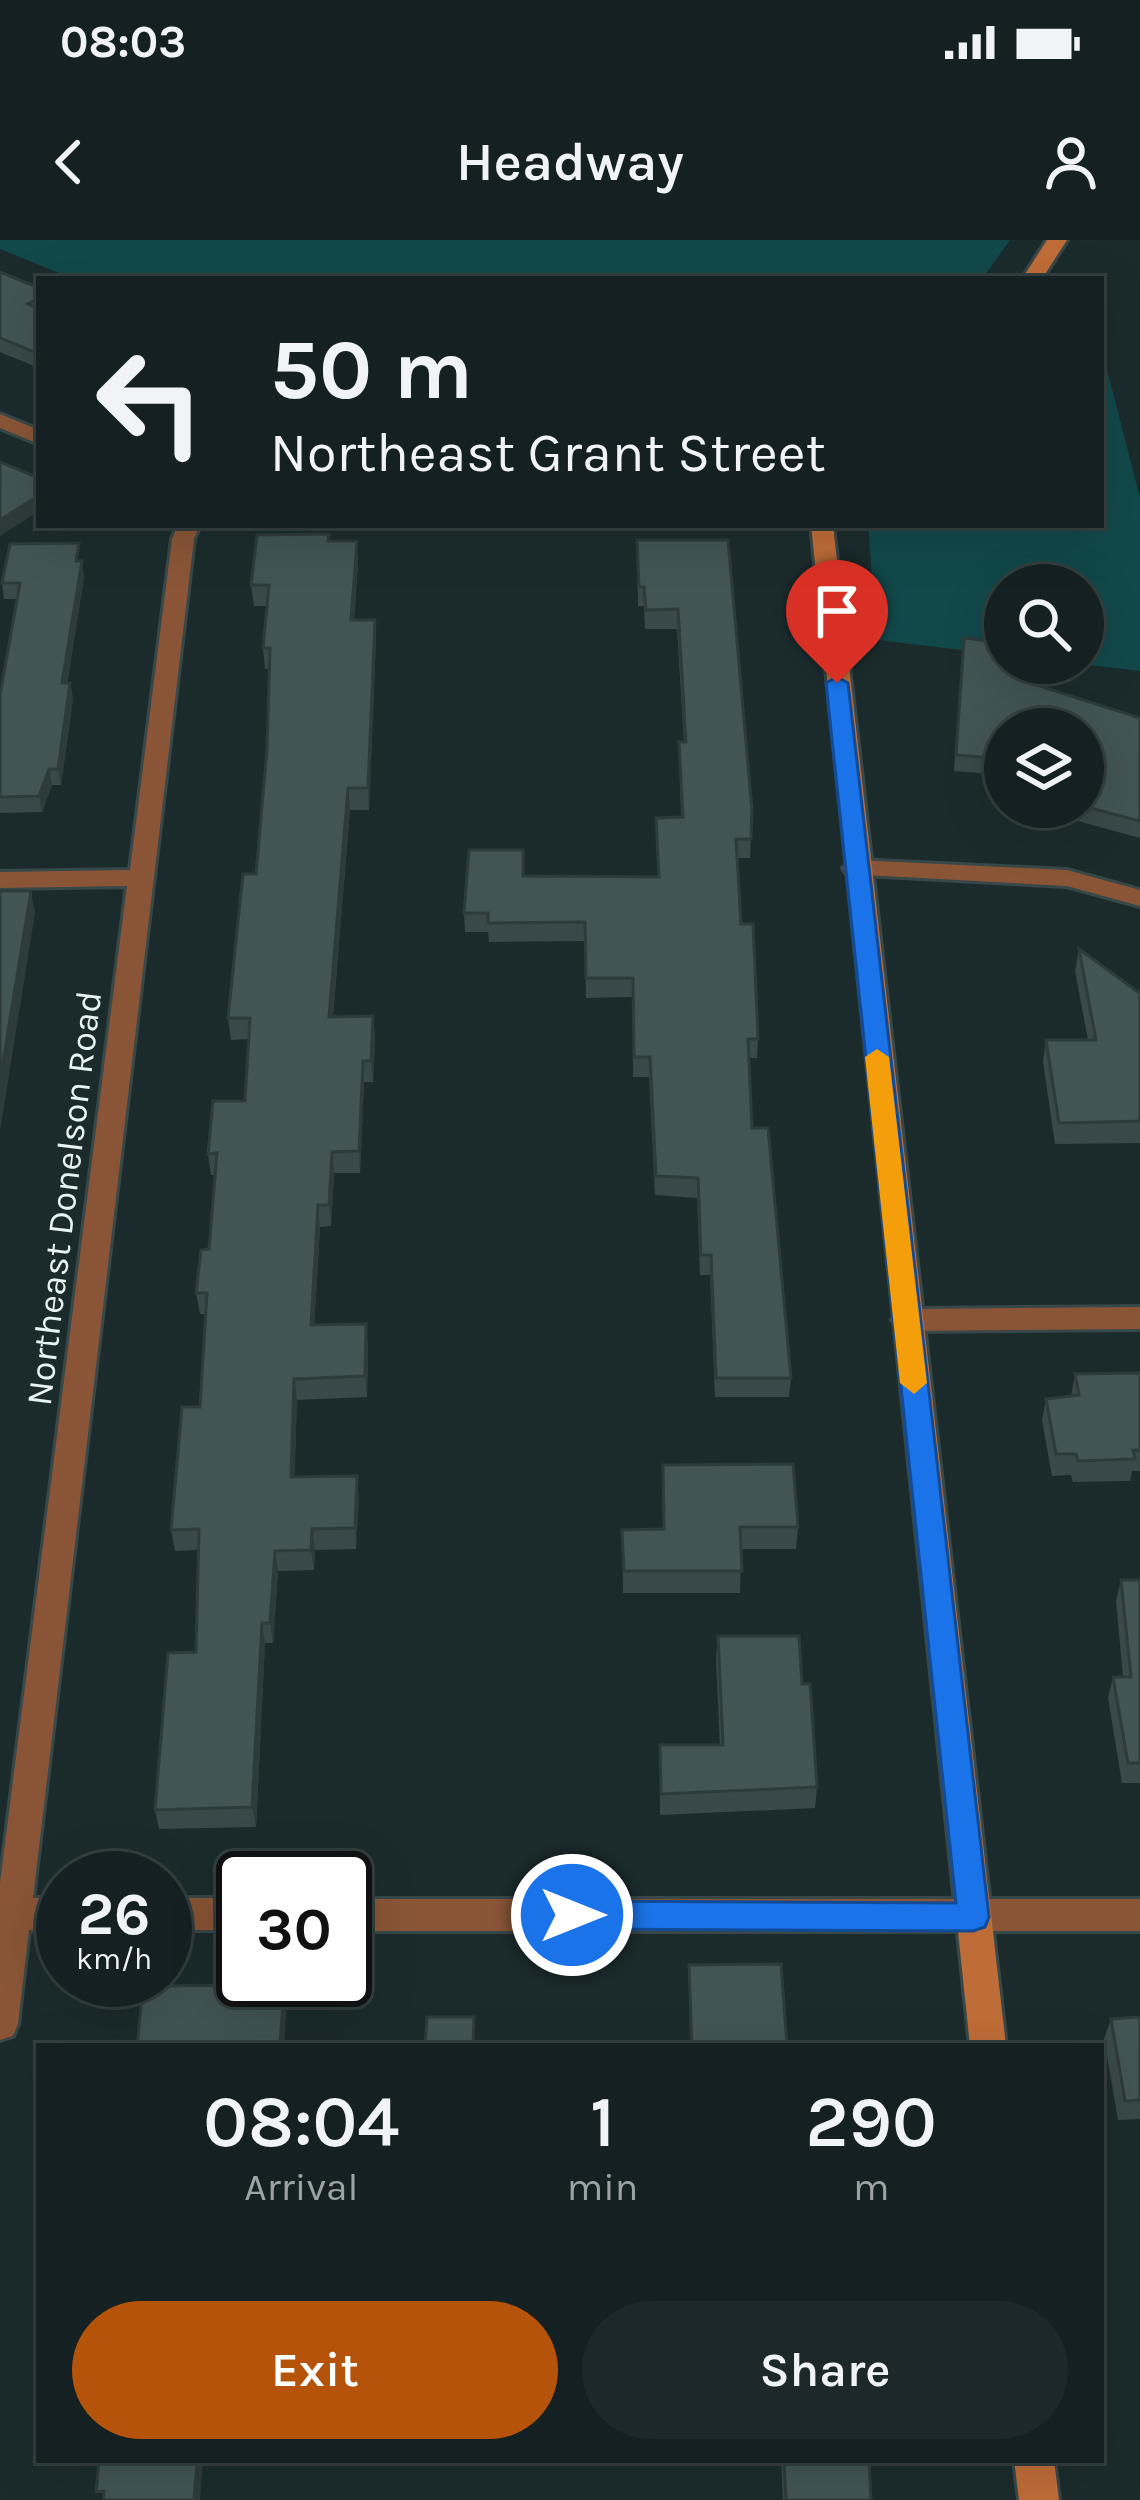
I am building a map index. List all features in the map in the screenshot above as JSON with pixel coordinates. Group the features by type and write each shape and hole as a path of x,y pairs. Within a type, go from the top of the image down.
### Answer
{"street":[{"path":"1034,276 1057,240"},
{"path":"0,420 36,437"},
{"name":"Northeast Donelson Road","path":"0,2024 188,528"},
{"path":"822,528 988,2043"},
{"path":"856,868 1066,878 1140,898"},
{"path":"0,880 142,878"},
{"path":"907,1320 1140,1318"},
{"path":"13,1914 36,1914"},
{"path":"372,1915 1140,1915"},
{"path":"1034,2463 1039,2500"}],"shaded area":[{"path":"0,240 1010,240 984,276 67,276 0,249"},
{"path":"1104,358 1140,498 1140,671 1104,667 1104,564 984,564 984,653 877,640 868,528 1104,528"}],"building":[{"path":"0,272 36,287 36,300 28,304 36,308 36,353 0,338"},
{"path":"0,462 36,477 36,497 0,520"},
{"path":"329,534 328,541 357,541 351,620 375,620 368,788 348,788 329,1017 373,1016 371,1061 363,1061 359,1151 332,1152 329,1205 318,1205 311,1325 366,1324 365,1376 294,1379 291,1477 357,1476 355,1528 312,1529 311,1550 275,1551 270,1623 262,1623 252,1807 155,1810 168,1653 196,1652 199,1529 171,1530 182,1407 200,1407 207,1293 196,1293 201,1250 209,1249 217,1153 208,1154 213,1101 245,1101 250,1018 228,1018 243,874 256,874 267,750 270,648 263,648 269,585 251,585 257,535"},
{"path":"637,540 728,540 752,810 751,839 736,839 741,924 753,924 758,1039 748,1039 752,1128 768,1128 791,1378 716,1378 711,1255 701,1255 698,1178 656,1176 650,1057 634,1057 633,978 586,978 585,922 488,923 488,913 464,913 469,850 523,850 523,876 659,877 656,818 683,817 679,742 686,742 678,609 646,610 644,587 639,587"},
{"path":"79,543 76,561 82,561 62,683 70,683 58,769 49,769 39,796 0,797 0,695 20,583 2,583 10,544"},
{"path":"964,638 984,640 984,684 1033,684 1140,718 1140,821 1104,812 1104,708 984,708 984,757 956,755"},
{"path":"0,891 31,891 0,1080"},
{"path":"1079,949 1140,990 1140,1121 1059,1123 1046,1040 1096,1040"},
{"path":"1140,1373 1140,1450 1133,1450 1135,1459 1078,1461 1076,1454 1056,1454 1046,1399 1079,1395 1075,1374"},
{"path":"793,1464 798,1527 740,1527 742,1571 624,1571 622,1530 664,1529 663,1465"},
{"path":"1121,1580 1140,1580 1140,1763 1128,1763 1113,1677 1131,1677"},
{"path":"718,1636 799,1636 802,1684 810,1684 817,1787 661,1794 660,1745 723,1745"},
{"path":"781,1964 787,2043 692,2043 689,1965"},
{"path":"216,1985 216,2007 283,2007 280,2043 137,2043 141,2007 192,2007 192,1986"},
{"path":"427,2017 474,2017 473,2043 425,2043"},
{"path":"1140,2017 1140,2100 1125,2101 1111,2019"},
{"path":"99,2463 197,2463 194,2500 104,2500 104,2491 96,2492"},
{"path":"784,2463 869,2463 871,2500 786,2500"}],"slow traffic":[{"path":"877,1057 914,1383"}],"route":[{"path":"572,1915 973,1917 837,683"}]}
